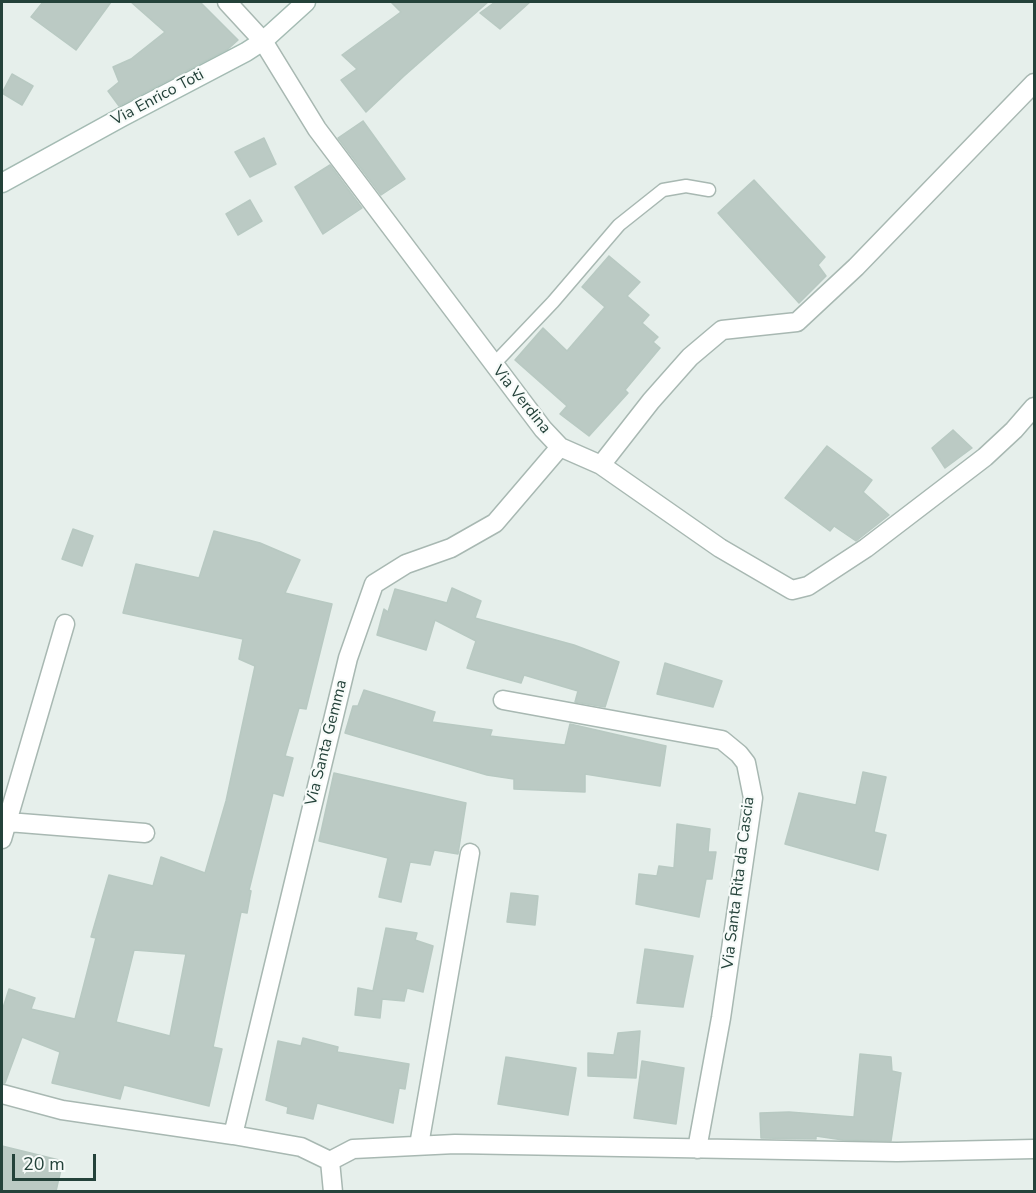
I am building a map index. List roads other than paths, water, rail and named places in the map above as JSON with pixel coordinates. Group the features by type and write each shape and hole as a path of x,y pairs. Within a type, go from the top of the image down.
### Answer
{"street":[{"name":"Via Verdina","path":"227,2 263,41 317,129 493,365 560,447 601,465 720,548 792,590 808,586 866,548 985,457 1035,407"},
{"name":"Via Enrico Toti","path":"2,183 246,52 263,41 306,2"},
{"path":"601,465 651,401 690,357 722,330 797,322 856,267 1035,83"},
{"name":"Via Santa Gemma","path":"233,1135 348,658 374,584 406,564 451,548 495,522 560,447"},
{"path":"2,839 65,624"},
{"name":"Via Santa Rita da Cascia","path":"503,700 722,740 739,754 746,764 753,798 721,1018 697,1149"},
{"path":"8,822 145,833"},
{"path":"419,1145 470,853"},
{"path":"2,1094 62,1110 302,1147 330,1161"},
{"path":"330,1161 353,1149 419,1145 897,1152 1035,1149"},
{"path":"330,1161 333,1191"}],"lane":[{"path":"493,365 553,302 619,225 663,190 686,186 710,190"}]}
